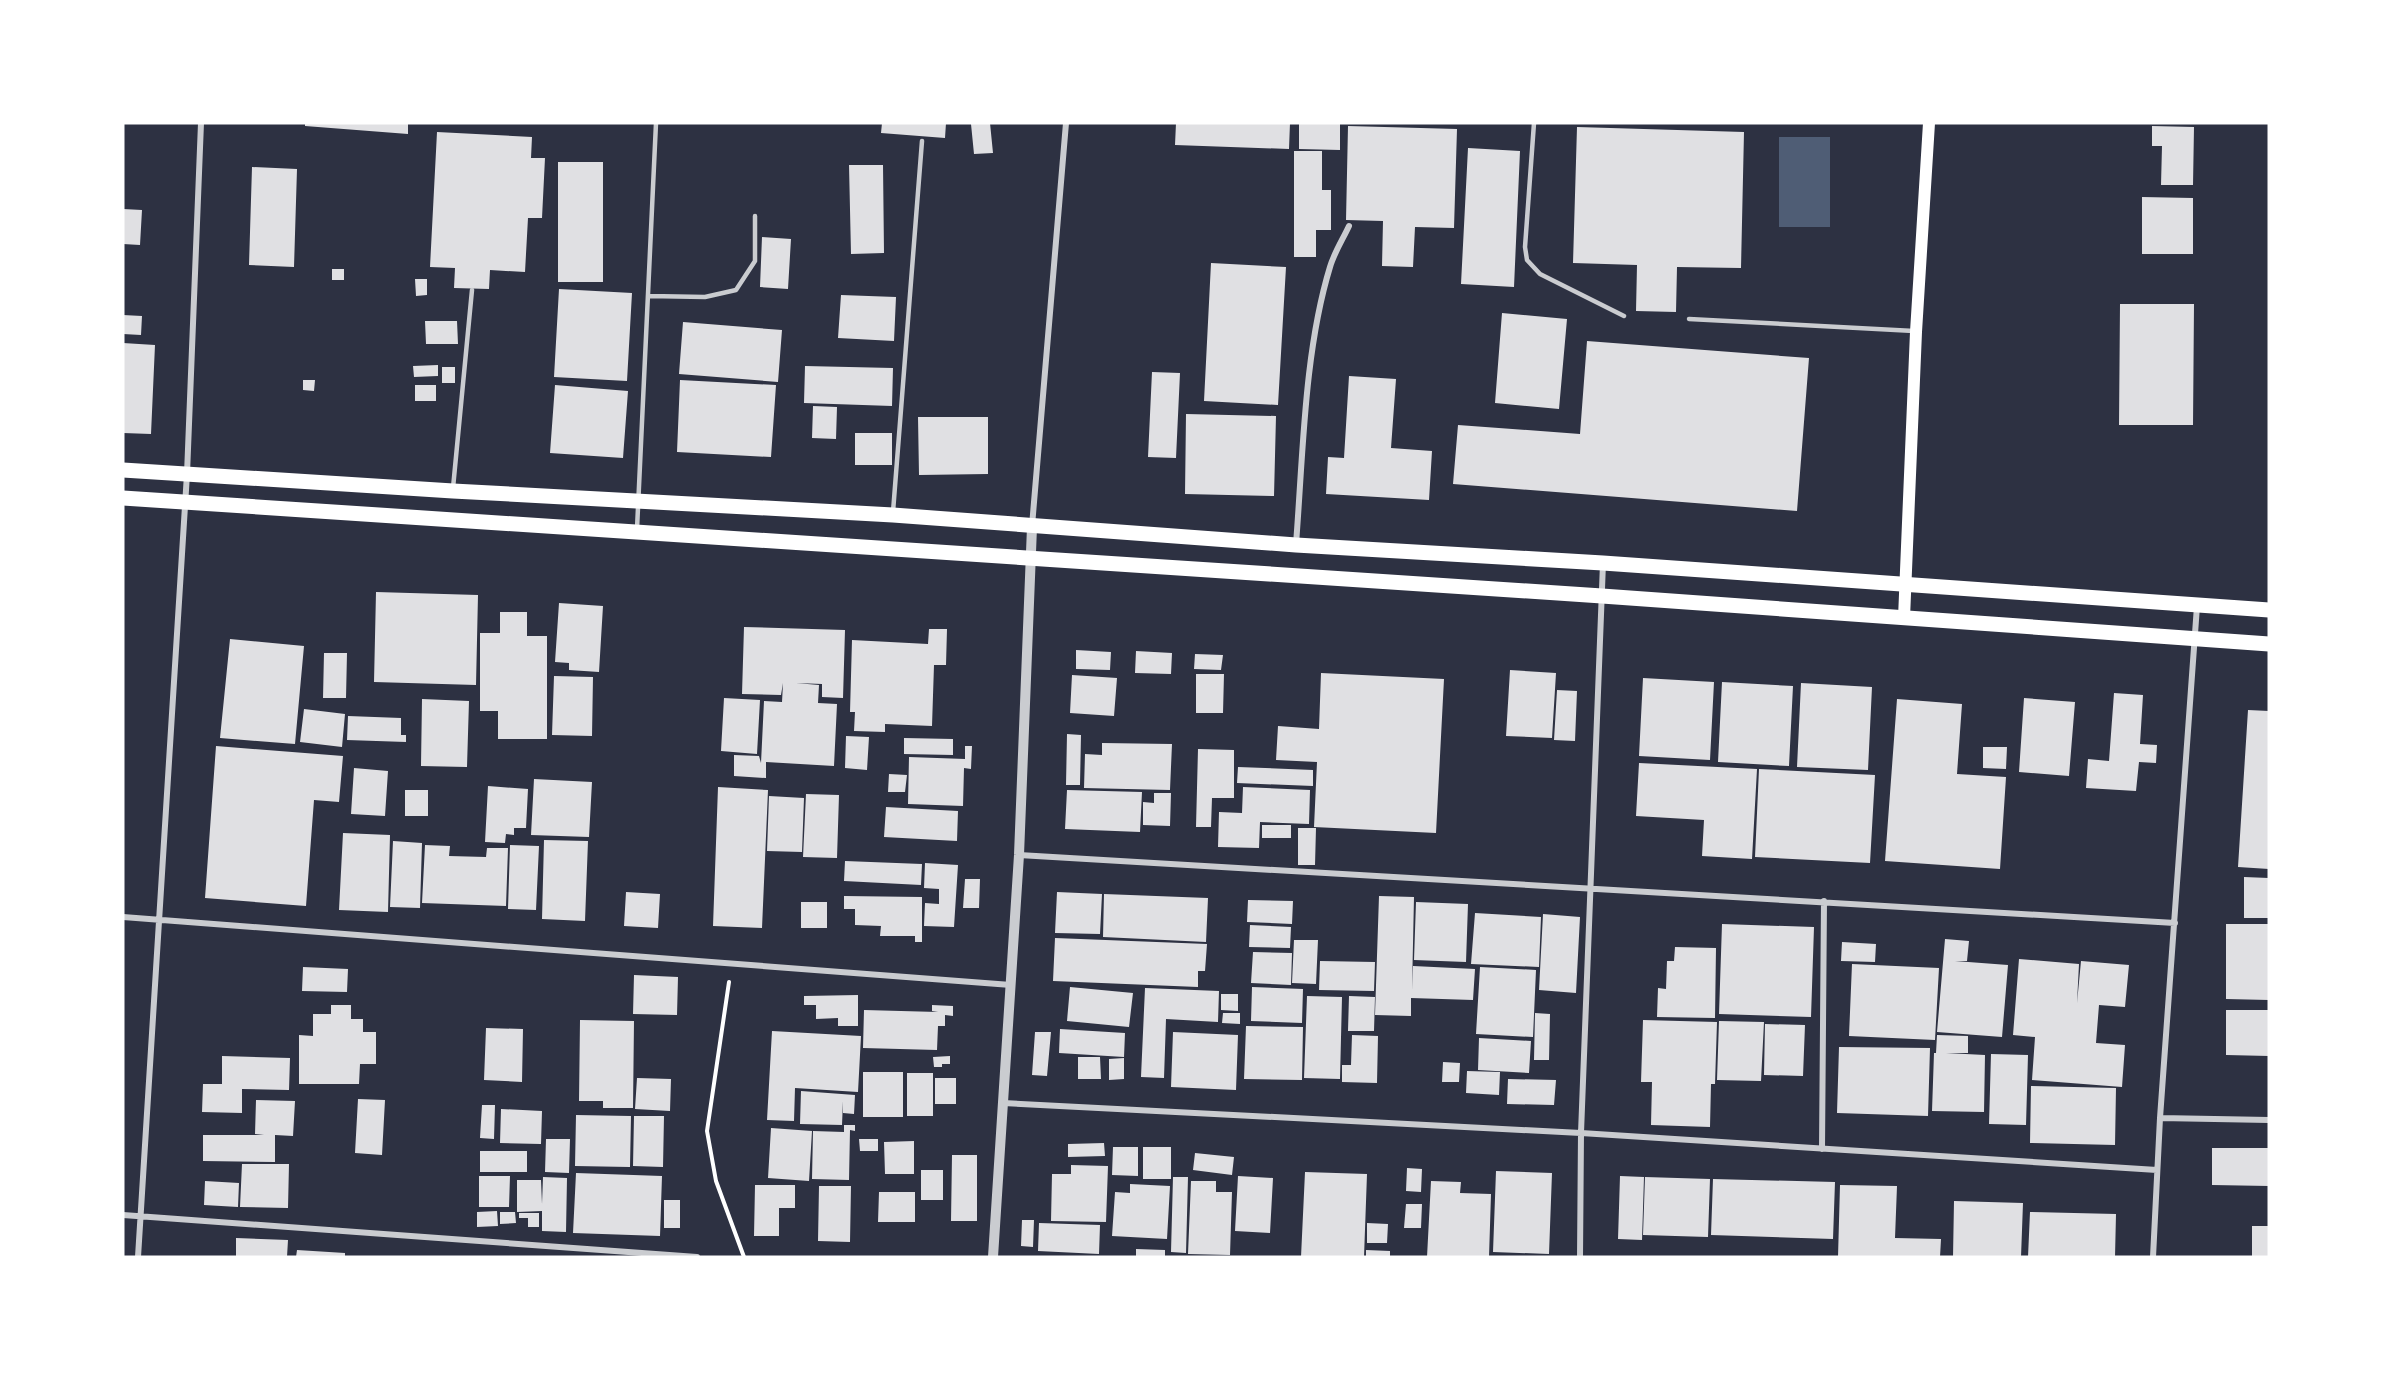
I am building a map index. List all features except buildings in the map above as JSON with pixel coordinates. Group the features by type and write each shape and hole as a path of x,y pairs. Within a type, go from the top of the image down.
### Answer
{"main road":[{"path":"1904,618 1916,332 1929,123"},
{"path":"123,470 893,515 1032,527 1603,563 2269,610"},
{"path":"123,498 1602,596 2269,644"}],"street":[{"path":"138,1257 187,474 201,123"},
{"path":"993,1257 1019,855 1032,527 1066,123"},
{"path":"1296,545 1311,362 1318,318 1330,265 1349,226"},
{"path":"1580,1257 1581,1133 1603,563"},
{"path":"2153,1257 2160,1118 2197,606"},
{"path":"1019,855 2175,923"},
{"path":"1822,1149 1824,901"},
{"path":"123,917 1011,985"},
{"path":"1003,1103 1581,1133 2157,1170"},
{"path":"2160,1118 2269,1120"},
{"path":"123,1215 698,1257"}],"lane":[{"path":"636,532 657,123"},
{"path":"1534,123 1525,247 1527,260 1540,274 1624,316"},
{"path":"893,515 922,141"},
{"path":"648,296 705,297 736,290 755,261 755,216"},
{"path":"453,491 472,290"},
{"path":"1689,318 1916,332"}],"path":[{"path":"732,963 707,1131 716,1181 744,1257"}],"water":[{"path":"1779,137 1830,137 1830,227 1779,227"}]}
